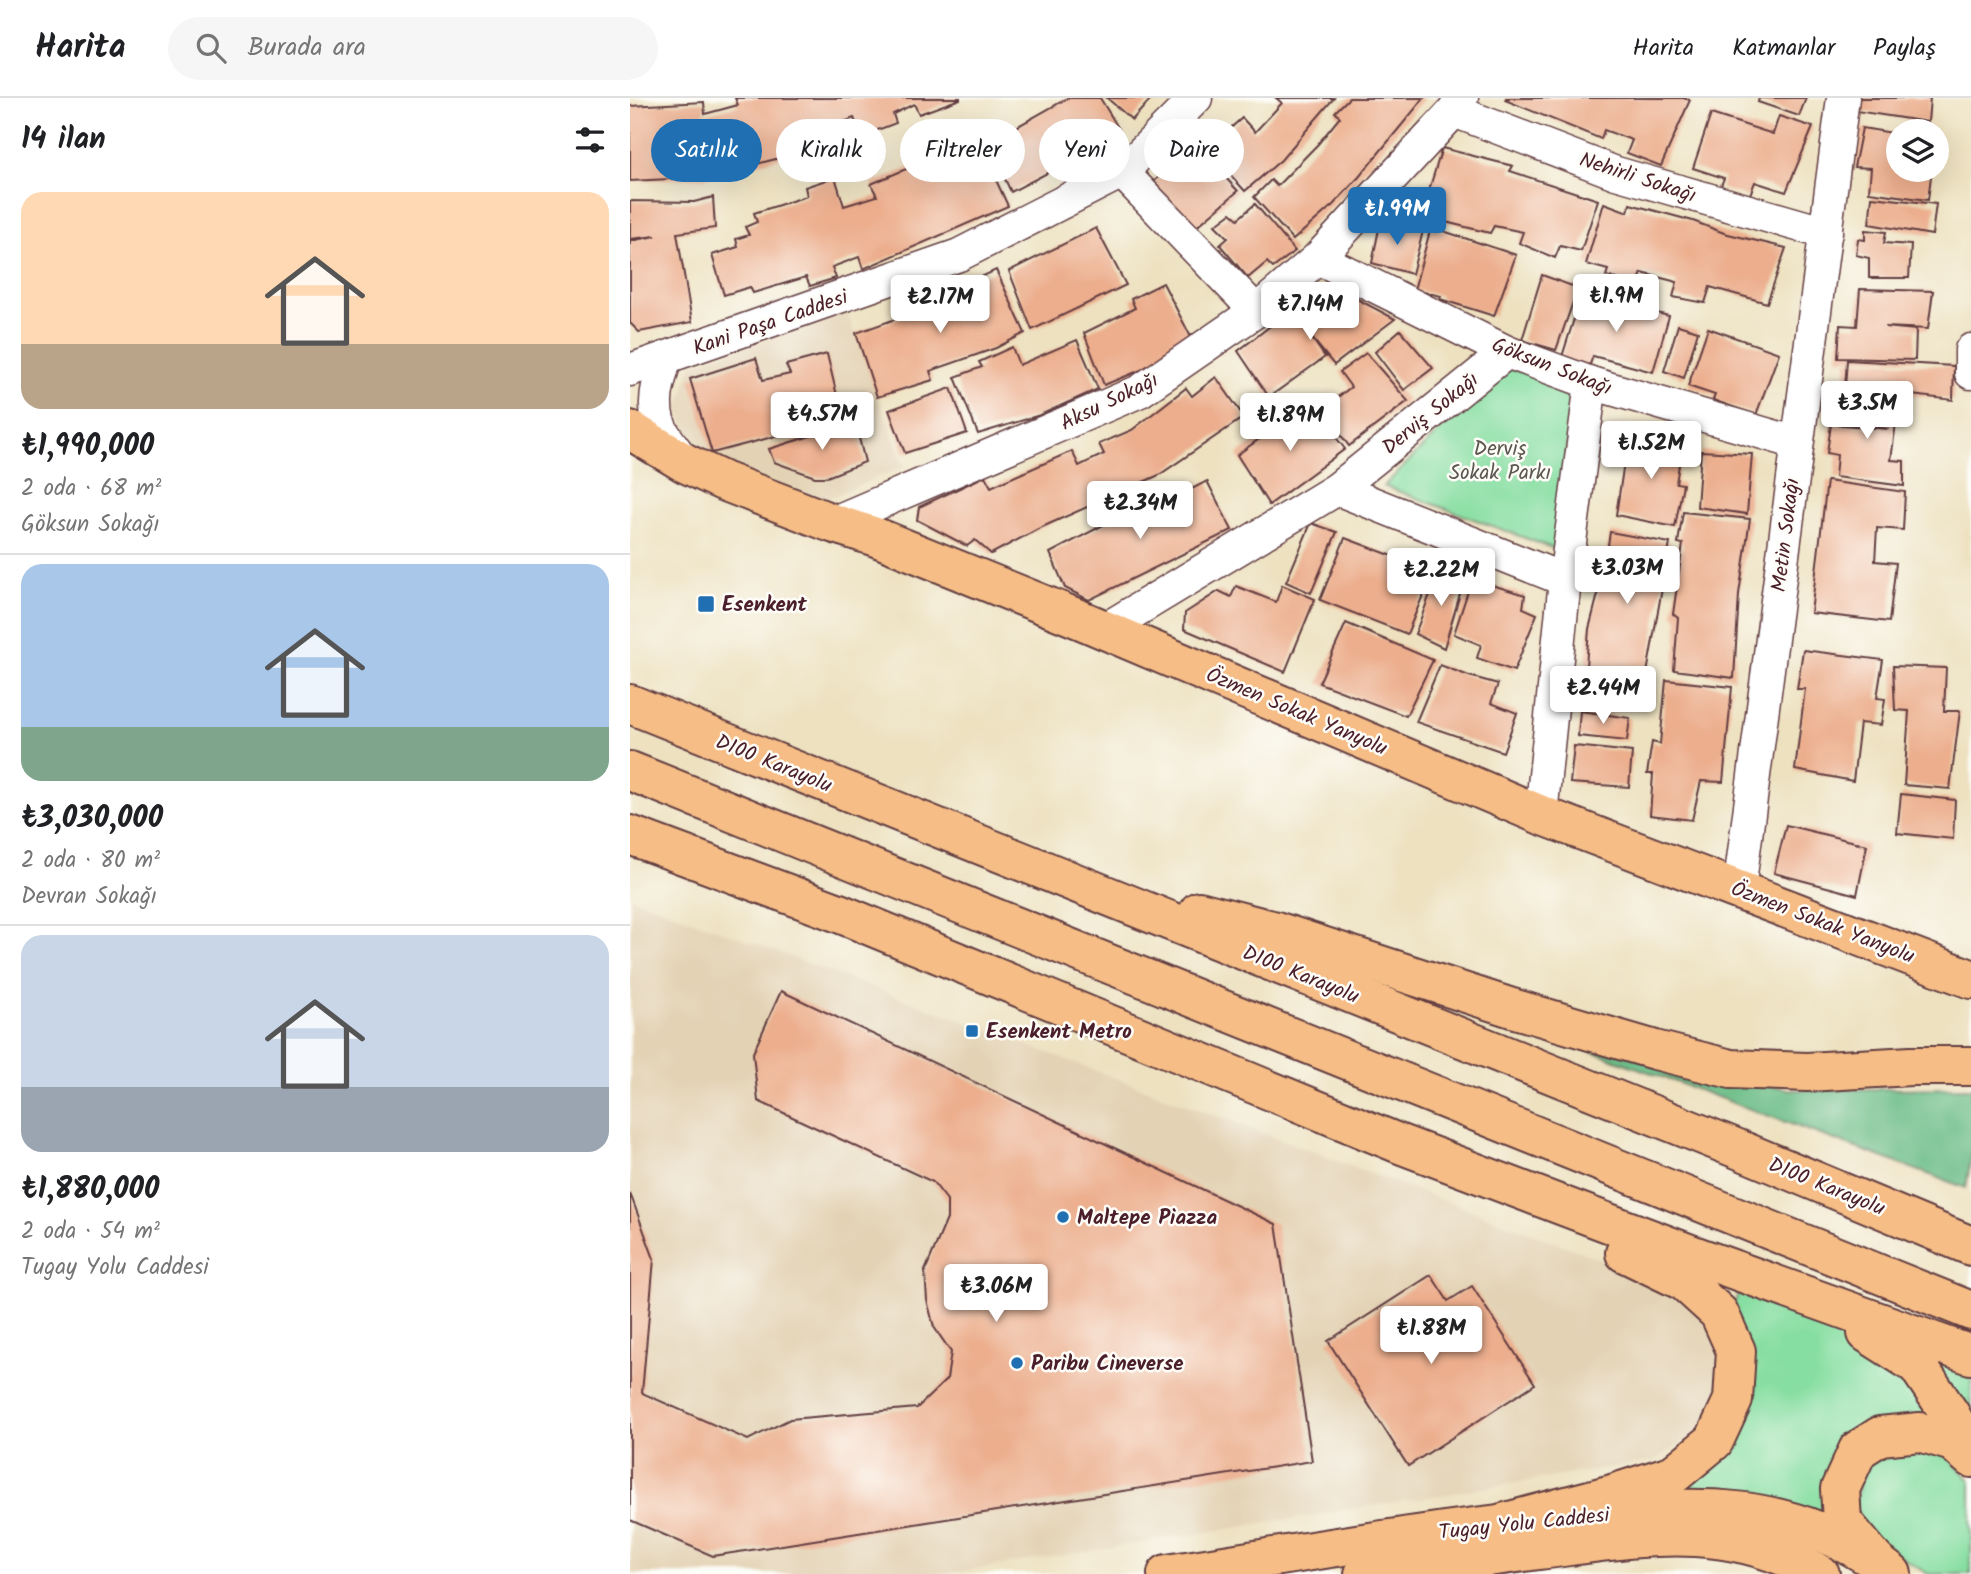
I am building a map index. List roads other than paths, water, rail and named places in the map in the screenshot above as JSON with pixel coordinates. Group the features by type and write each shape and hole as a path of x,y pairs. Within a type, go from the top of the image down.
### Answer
{"main road":[{"name":"Özmen Sokak Yanyolu","path":"630,430 685,463 723,481 876,537 1104,630 1541,815 1971,979"},
{"name":"D100 Karayolu","path":"630,704 1725,1144 1971,1246"},
{"path":"630,771 1971,1311"},
{"path":"630,815 839,913"},
{"path":"630,835 839,913 1400,1144 1693,1255 1971,1355"},
{"path":"1044,871 1276,931 1512,1008 1731,1069 1807,1072 1911,1066 1971,1066"},
{"path":"1400,1144 1685,1282 1719,1313 1736,1351 1733,1400 1714,1441 1674,1474 1612,1494 1502,1523"},
{"path":"1693,1255 1858,1327 1917,1365 1950,1414 1971,1452"},
{"path":"1883,1567 1842,1521 1840,1489 1858,1450 1881,1436 1920,1432 1953,1442 1971,1458"},
{"name":"Tugay Yolu Caddesi","path":"1167,1574 1502,1523 1678,1508 1737,1511 1780,1518 1821,1532 1883,1567"},
{"name":"Tugay Yolu Caddesi","path":"1364,1574 1623,1539 1686,1534 1730,1539 1796,1560 1820,1574"}],"street":[{"name":"Kani Paşa Caddesi","path":"1130,164 1196,98"},
{"name":"Metin Sokağı","path":"1739,890 1843,98"},
{"name":"Nehirli Sokağı","path":"1458,104 1616,173 1826,233"},
{"name":"Aksu Sokağı","path":"832,523 1140,391 1256,311 1318,258 1458,104"},
{"path":"1130,180 1256,311"},
{"name":"Kani Paşa Caddesi","path":"630,370 959,255 1102,182"},
{"name":"Göksun Sokağı","path":"1318,258 1507,352 1591,383 1797,443"},
{"path":"1971,350 1971,373"},
{"name":"Derviş Sokağı","path":"1104,630 1337,489 1507,352"},
{"name":"Kani Paşa Caddesi","path":"666,358 656,387 656,408 661,427 685,463"},
{"path":"1541,815 1564,580 1591,383"},
{"path":"1337,489 1564,580"}],"place":[{"name":"Esenkent","path":"706,604"},
{"name":"Esenkent Metro","path":"972,1031"},
{"name":"Maltepe Piazza","path":"1063,1217"},
{"name":"Paribu Cineverse","path":"1017,1363"}],"park label":[{"name":"Derviş Sokak Parkı","path":"1500,460"}]}
